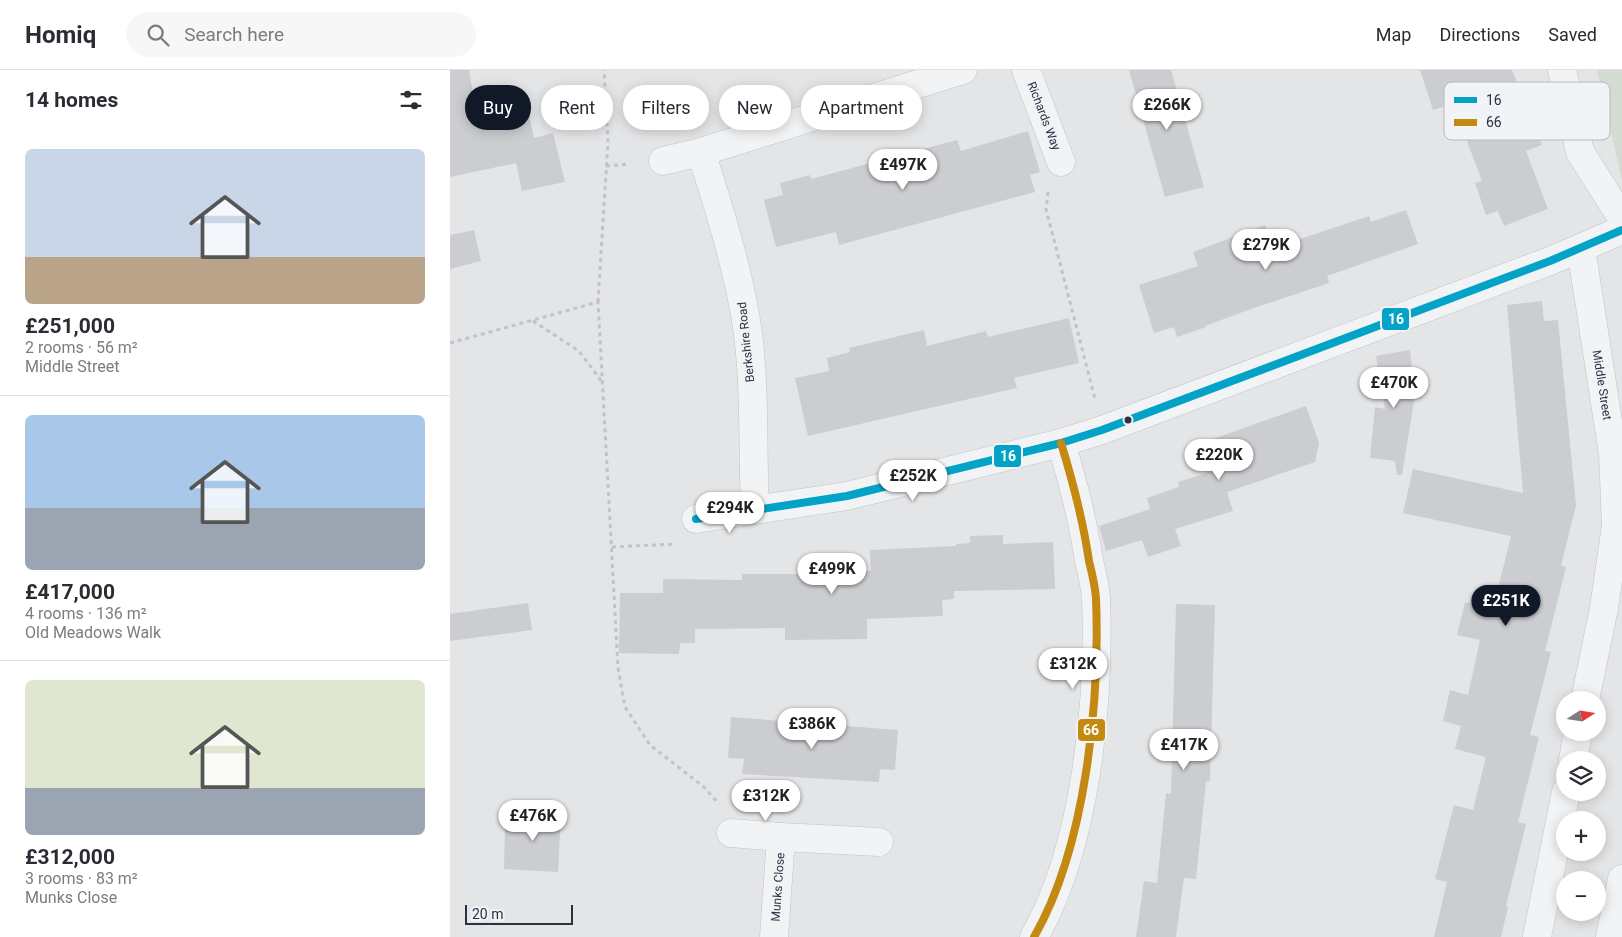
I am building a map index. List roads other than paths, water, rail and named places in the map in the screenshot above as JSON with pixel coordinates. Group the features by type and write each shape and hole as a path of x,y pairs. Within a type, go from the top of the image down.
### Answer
{"street":[{"path":"663,161 701,152 963,70"},
{"name":"Richards Way","path":"1026,70 1061,162"},
{"path":"1577,140 1580,152 1622,218"},
{"name":"Berkshire Road","path":"701,152 732,256 745,315 749,354 755,508"},
{"path":"696,519 755,508 847,496 1061,443 1102,430 1581,248 1622,230"},
{"name":"Middle Street","path":"1581,248 1613,454 1616,526 1604,608 1587,691"},
{"path":"1034,937 1044,919 1070,850 1086,774 1094,697 1096,597 1082,518 1061,443"},
{"path":"1537,937 1564,801"},
{"name":"Munks Close","path":"731,833 879,842"},
{"name":"Munks Close","path":"774,937 781,837"},
{"path":"1610,937 1622,879"}]}
